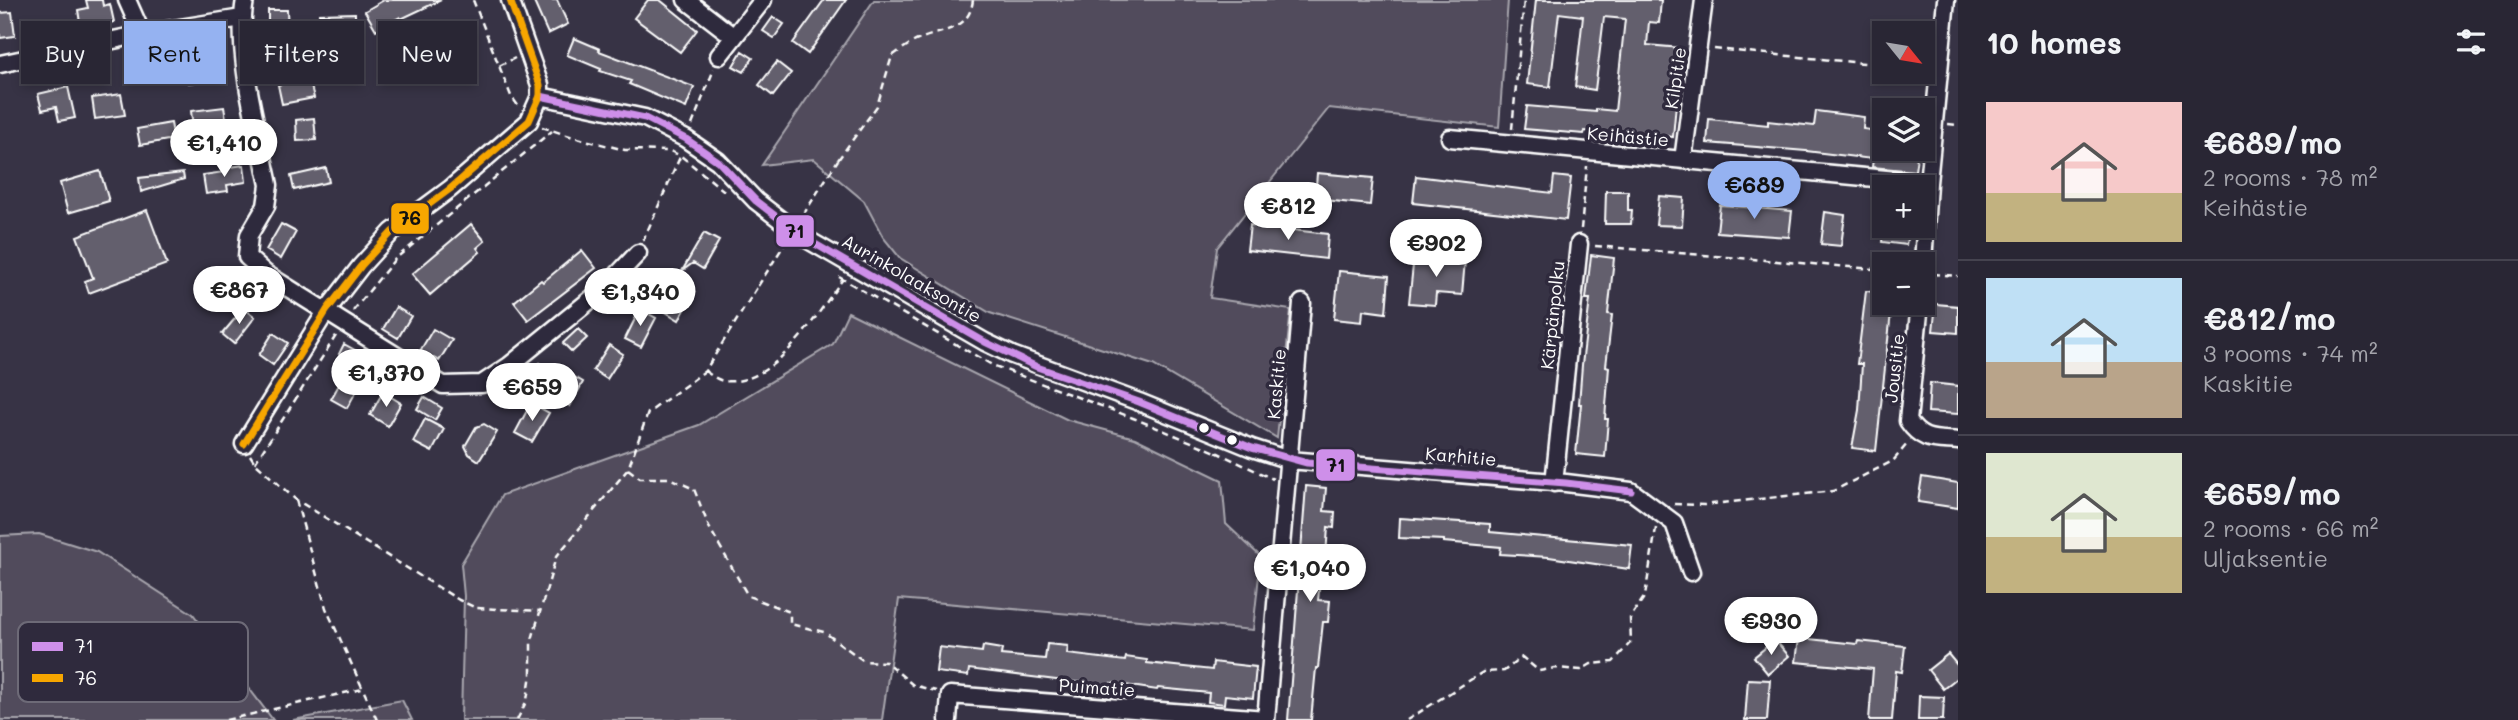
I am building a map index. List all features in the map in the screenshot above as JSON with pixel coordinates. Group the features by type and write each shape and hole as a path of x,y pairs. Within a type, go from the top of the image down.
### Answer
{"street":[{"path":"127,0 136,21"},
{"path":"245,0 242,18 244,53 269,185 266,206 249,235 247,257 267,274 443,385 482,384 509,366 605,288 638,253"},
{"path":"244,444 327,310 361,266 392,232 450,189 529,121 540,96 540,85 510,0"},
{"path":"686,0 734,37"},
{"path":"719,57 763,0"},
{"name":"Kilpitie","path":"1683,160 1704,0"},
{"path":"1929,175 1946,0"},
{"path":"223,21 242,18"},
{"path":"0,64 124,38"},
{"name":"Aurinkolaaksontie","path":"540,96 645,118 686,139 718,161 756,201 803,237 985,342 1037,367 1085,382 1289,460"},
{"name":"Keihästie","path":"1450,138 1872,178"},
{"name":"Kärpänpolku","path":"1554,483 1579,244"},
{"name":"Kaskitie","path":"1266,720 1302,303"},
{"name":"Jousitie","path":"1915,433 1908,421 1919,315"},
{"path":"1915,433 1926,438 1958,441"},
{"name":"Karhitie","path":"1289,460 1631,491 1658,512"},
{"path":"1658,512 1674,523 1691,572"},
{"path":"948,720 950,695"},
{"name":"Puimatie","path":"950,695 1266,720"}],"path":[{"path":"517,720 527,700 531,674 531,643 556,557 628,469 648,413 705,371 838,160 877,106 892,56 918,39 959,26 971,14 973,0"},
{"path":"1510,144 1524,0"},
{"path":"1699,48 1872,64"},
{"path":"499,66 520,56"},
{"path":"638,253 681,156 719,57"},
{"path":"255,463 344,322 396,259 552,131"},
{"name":"Kärpänpolku","path":"1579,244 1588,151"},
{"path":"1579,244 1872,269"},
{"path":"1935,274 1958,276"},
{"path":"705,371 721,381 738,381 767,370 800,336 843,279"},
{"path":"1204,429 1208,446 1216,452 1285,485"},
{"path":"1407,720 1483,672 1504,671 1522,657 1539,671 1555,668 1581,670 1591,664 1614,662 1631,642 1630,618 1645,596 1658,512 1671,504 1704,505 1833,491 1893,461 1915,433"},
{"path":"244,444 255,463 295,499 458,600 476,608 541,611"},
{"path":"628,469 640,478 669,478 694,489 709,527 748,596 790,612 790,624 824,632 864,661 886,662 913,685 950,695"},
{"path":"295,499 326,608 377,720"},
{"path":"226,720 363,689"}],"shaded area":[{"path":"874,0 1508,0 1499,127 1329,108 1217,248 1210,298 1291,310 1277,438 1153,365 990,313 900,258 883,237 864,201 814,159 762,165"},
{"path":"848,312 1068,420 1135,438 1222,480 1226,524 1261,557 1253,630 899,599 882,720 461,720 464,596 461,564 502,495 699,425 833,344"},
{"path":"39,534 97,552 193,614 199,622 18,622 18,702 248,702 248,687 273,720 0,720 0,536"},
{"path":"402,700 412,720 293,720"}],"building":[{"path":"86,0 102,0 103,6 110,4 114,22 80,21 78,10 88,8"},
{"path":"384,0 441,0 401,19 378,21 376,30 365,11"},
{"path":"533,0 557,0 568,24 548,34"},
{"path":"648,0 660,0 697,30 680,52 634,18"},
{"path":"824,0 846,0 808,54 793,43"},
{"path":"1536,0 1661,0 1659,23 1649,22 1647,45 1681,48 1673,137 1652,134 1652,138 1585,131 1584,134 1524,129 1527,106 1615,111 1625,19 1604,17 1595,90 1575,87 1583,16 1559,13 1550,87 1527,84"},
{"path":"268,10 287,10 288,21 268,21"},
{"path":"12,12 15,36 0,38 0,13"},
{"path":"355,13 355,21 319,21 319,14"},
{"path":"773,17 784,24 774,38 763,31"},
{"path":"574,38 600,49 599,51 694,87 686,108 629,84 631,81 600,71 601,69 567,55"},
{"path":"742,51 753,58 744,72 733,66"},
{"path":"777,62 791,73 773,96 759,85"},
{"path":"310,84 314,98 282,104 278,85"},
{"path":"68,87 75,118 59,121 56,107 42,110 38,94"},
{"path":"121,94 125,115 95,119 92,98"},
{"path":"224,107 228,130 194,135 191,111"},
{"path":"1816,111 1864,117 1863,129 1872,130 1872,159 1707,143 1709,119 1814,126"},
{"path":"314,118 316,140 297,141 296,120"},
{"path":"171,123 174,139 140,145 137,129"},
{"path":"1873,161 1916,161 1915,171 1872,167"},
{"path":"244,165 246,182 227,185 228,191 206,194 203,175"},
{"path":"326,168 329,182 294,190 291,176"},
{"path":"100,171 109,201 68,213 60,183"},
{"path":"183,173 184,179 141,192 139,178"},
{"path":"1317,173 1373,178 1370,205 1315,199"},
{"path":"1416,176 1552,193 1554,176 1571,178 1566,220 1413,203"},
{"path":"1606,191 1628,191 1628,210 1632,210 1631,224 1605,224"},
{"path":"1659,196 1684,198 1682,226 1656,225"},
{"path":"1720,205 1792,211 1789,237 1717,232"},
{"path":"147,210 167,264 89,293 85,281 93,278 77,236"},
{"path":"1825,212 1845,215 1841,246 1821,244"},
{"path":"281,224 296,232 281,259 266,250"},
{"path":"471,224 485,241 477,248 480,252 430,295 412,274"},
{"path":"1250,225 1328,234 1326,259 1247,250"},
{"path":"704,233 719,241 703,269 693,263 682,271"},
{"path":"1882,238 1907,238 1906,245 1882,242"},
{"path":"582,250 596,268 528,320 514,302"},
{"path":"1591,255 1614,258 1608,314 1612,315 1606,366 1609,367 1605,457 1576,454 1590,299 1586,299"},
{"path":"1414,256 1465,260 1462,295 1436,293 1435,305 1409,303"},
{"path":"1339,271 1389,276 1386,313 1363,310 1362,322 1334,319"},
{"path":"679,283 695,292 679,320 664,311"},
{"path":"1866,291 1872,292 1872,315 1891,315 1876,451 1852,448 1859,410 1862,364 1857,364"},
{"path":"1936,304 1958,306 1958,333 1933,331"},
{"path":"396,307 411,316 398,338 383,329"},
{"path":"244,308 255,317 234,344 222,334"},
{"path":"640,309 656,318 641,347 625,339"},
{"path":"433,329 452,340 439,361 420,351"},
{"path":"578,329 587,338 572,352 563,343"},
{"path":"273,333 288,343 273,365 259,355"},
{"path":"344,344 360,353 355,363 339,354"},
{"path":"609,345 623,354 607,379 593,370"},
{"path":"540,363 549,373 537,384 528,374"},
{"path":"383,370 398,379 392,390 376,381"},
{"path":"566,372 583,382 570,406 553,396"},
{"path":"345,374 361,383 347,408 331,399"},
{"path":"1930,383 1958,386 1958,414 1928,412"},
{"path":"383,392 401,403 388,426 370,415"},
{"path":"424,397 442,408 435,420 417,409"},
{"path":"531,403 549,413 532,442 515,433"},
{"path":"425,419 444,429 432,452 413,442"},
{"path":"484,424 497,432 479,461 469,454 465,446 476,427"},
{"path":"1922,477 1958,483 1958,508 1918,502"},
{"path":"1306,486 1326,488 1324,511 1335,512 1334,528 1328,527 1325,571 1321,571 1318,600 1330,601 1328,622 1323,622 1311,720 1288,720"},
{"path":"1400,518 1490,524 1490,532 1632,545 1629,569 1549,557 1500,554 1501,547 1399,538"},
{"path":"1799,638 1905,646 1902,672 1896,671 1892,720 1869,720 1873,669 1796,662"},
{"path":"1775,640 1789,656 1768,674 1754,657"},
{"path":"1047,644 1068,646 1067,654 1125,661 1126,657 1147,660 1147,663 1212,670 1213,662 1256,667 1253,698 1225,695 1224,704 1208,702 1209,693 1064,681 969,669 968,676 936,672 939,647 982,652 983,646 1002,649 1001,655 1045,659"},
{"path":"1948,654 1958,666 1958,677 1943,689 1928,670"},
{"path":"1748,679 1770,680 1767,720 1745,720"},
{"path":"1919,696 1944,697 1943,720 1918,720"}],"transit line":[{"name":"76","path":"244,444 327,310 361,266 392,232 450,189 529,121 540,96 540,85 510,0"},
{"name":"71","path":"540,96 645,118 686,139 718,161 756,201 803,237 985,342 1037,367 1139,402 1252,448 1307,463 1566,483 1631,491"}]}
